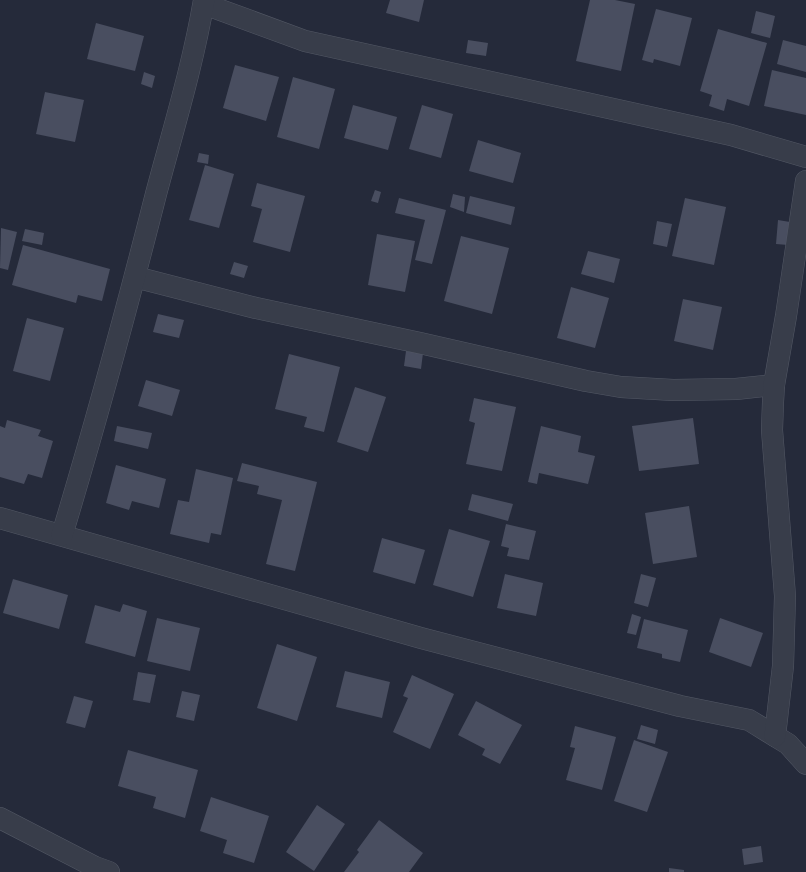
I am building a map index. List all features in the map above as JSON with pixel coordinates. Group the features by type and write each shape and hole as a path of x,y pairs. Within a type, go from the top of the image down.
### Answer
{"street":[{"path":"62,535 103,397 135,277 174,129 204,2 305,40 731,135 806,157"},
{"path":"775,736 783,666 785,596 772,430 774,385 806,181"},
{"path":"135,277 256,308 420,342 586,381 621,387 673,390 774,385"},
{"path":"0,518 421,638 680,706 748,720 788,744 806,764"},
{"path":"0,818 95,867 109,872"}],"building":[{"path":"390,0 424,0 419,22 386,13"},
{"path":"590,0 615,0 635,4 621,71 576,61"},
{"path":"656,9 692,18 680,66 654,59 653,63 642,60"},
{"path":"756,11 775,16 770,38 751,33"},
{"path":"96,23 144,36 135,71 87,59"},
{"path":"718,29 767,43 749,106 727,99 724,111 709,106 712,95 700,91"},
{"path":"468,40 488,43 486,56 466,53"},
{"path":"783,40 806,46 806,72 777,64"},
{"path":"235,65 279,77 266,121 223,108"},
{"path":"772,70 806,78 806,115 764,106"},
{"path":"144,72 155,76 152,88 141,84"},
{"path":"293,77 335,89 319,149 277,137"},
{"path":"45,92 84,100 75,142 36,134"},
{"path":"353,105 397,117 388,150 344,138"},
{"path":"422,105 453,114 441,158 409,149"},
{"path":"478,140 521,153 513,183 469,171"},
{"path":"199,153 209,155 208,164 197,162"},
{"path":"205,165 234,174 219,228 189,220"},
{"path":"257,183 305,196 290,252 253,242 262,209 251,206"},
{"path":"375,190 381,192 378,203 371,201"},
{"path":"453,194 465,197 464,212 450,207"},
{"path":"470,196 515,207 511,225 466,213"},
{"path":"399,198 446,210 432,264 415,260 425,220 395,213"},
{"path":"685,198 726,207 714,265 672,256"},
{"path":"778,220 790,222 788,245 776,244"},
{"path":"657,221 672,224 667,247 653,244"},
{"path":"1,228 17,232 8,270 0,268"},
{"path":"25,229 44,233 42,245 22,241"},
{"path":"377,234 415,241 405,292 368,285"},
{"path":"461,236 509,248 492,314 444,301"},
{"path":"23,245 110,269 102,301 78,295 76,303 12,285"},
{"path":"588,251 620,259 614,283 581,274"},
{"path":"234,262 248,266 244,278 230,274"},
{"path":"571,287 609,298 595,348 557,338"},
{"path":"683,299 722,307 713,350 674,341"},
{"path":"158,314 184,320 179,338 153,332"},
{"path":"27,318 64,328 50,381 13,371"},
{"path":"406,351 423,353 421,369 404,366"},
{"path":"289,354 340,367 324,432 304,427 307,417 275,409"},
{"path":"146,380 180,390 172,416 138,406"},
{"path":"355,387 386,397 368,452 337,442"},
{"path":"474,398 516,407 502,471 466,464 475,423 469,421"},
{"path":"693,418 699,464 639,471 632,426"},
{"path":"7,420 41,430 38,436 53,441 42,478 28,474 24,484 0,477 0,426 5,428"},
{"path":"117,426 152,433 148,449 114,441"},
{"path":"541,426 581,436 578,452 595,456 588,484 539,473 537,484 528,482"},
{"path":"242,463 317,482 295,571 266,564 282,500 257,494 259,486 237,481"},
{"path":"116,465 166,479 159,508 132,501 129,510 106,503"},
{"path":"196,469 233,478 221,535 211,533 209,543 170,534 178,500 189,502"},
{"path":"472,494 513,504 508,521 468,510"},
{"path":"689,506 697,557 653,564 645,513"},
{"path":"506,524 536,531 529,560 507,556 509,548 501,546"},
{"path":"449,529 490,541 473,597 433,585"},
{"path":"382,538 425,550 415,584 373,572"},
{"path":"505,574 543,583 536,616 497,608"},
{"path":"641,574 656,578 648,607 634,603"},
{"path":"13,579 68,595 59,629 3,613"},
{"path":"123,604 147,611 135,657 85,643 95,605 120,612"},
{"path":"632,614 641,617 636,635 627,633"},
{"path":"157,618 200,628 190,671 147,661"},
{"path":"720,618 763,633 751,667 709,652"},
{"path":"644,619 688,630 680,662 662,658 662,654 637,648"},
{"path":"277,644 317,657 297,721 257,708"},
{"path":"345,671 390,682 382,718 336,707"},
{"path":"138,672 156,675 150,703 133,700"},
{"path":"412,675 454,694 430,749 393,732 408,698 403,696"},
{"path":"182,691 200,695 194,721 176,717"},
{"path":"74,696 93,701 85,728 66,723"},
{"path":"476,701 522,725 500,764 482,755 485,749 458,735"},
{"path":"641,725 658,730 655,744 637,739"},
{"path":"575,726 616,737 602,790 566,780 575,748 570,747"},
{"path":"634,740 668,752 647,812 614,801"},
{"path":"128,750 198,770 185,818 153,808 156,797 118,786"},
{"path":"211,797 269,816 254,863 223,853 227,840 200,831"},
{"path":"317,805 345,824 314,871 286,852"},
{"path":"379,820 423,853 409,872 344,872 359,852 357,850"},
{"path":"761,846 763,862 744,865 742,849"},
{"path":"669,868 684,870 684,872 669,872"}]}
